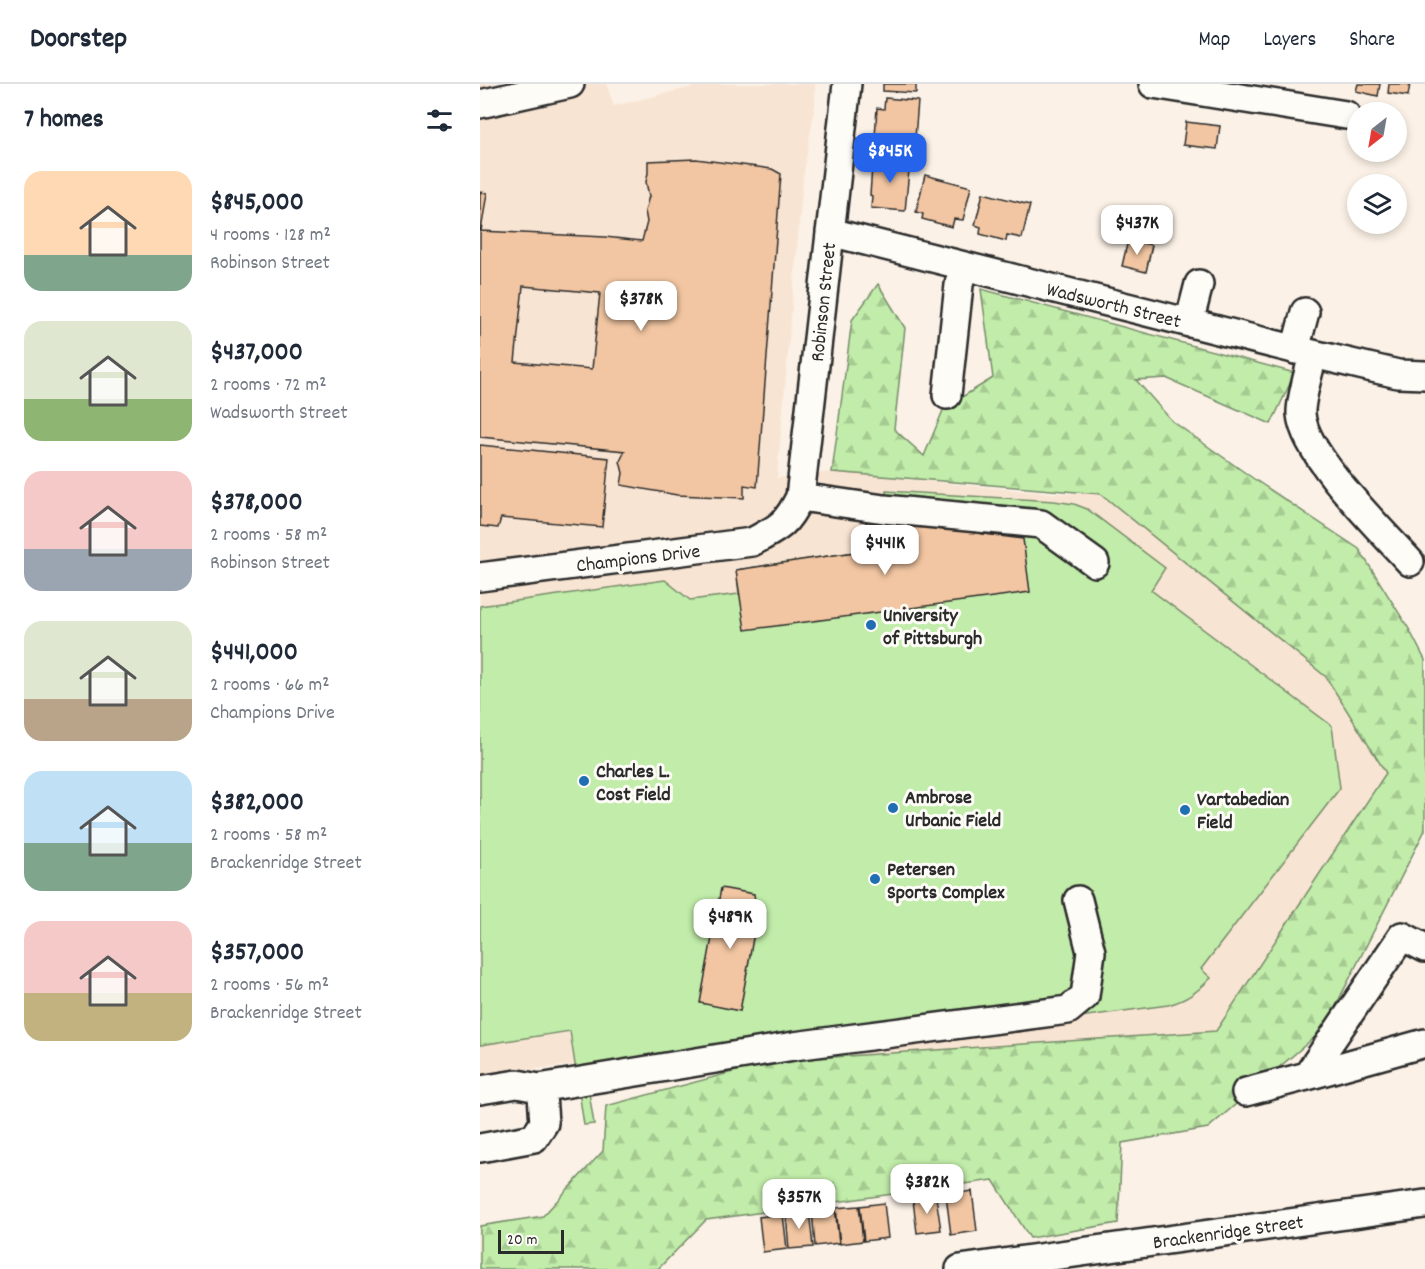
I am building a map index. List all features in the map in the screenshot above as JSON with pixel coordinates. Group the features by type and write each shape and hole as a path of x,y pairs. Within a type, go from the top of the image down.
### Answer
{"street":[{"path":"480,104 570,84"},
{"path":"1153,84 1346,115"},
{"name":"Robinson Street","path":"795,507 830,232 843,91"},
{"name":"Wadsworth Street","path":"830,232 1304,352 1398,374 1425,375"},
{"path":"947,395 963,266"},
{"path":"1189,323 1199,285"},
{"path":"1305,312 1301,413 1309,442 1327,468 1410,562"},
{"path":"795,507 884,509 1041,524 1095,563"},
{"name":"Champions Drive","path":"480,577 752,542 774,530 795,507"},
{"path":"480,1090 517,1084 539,1088 794,1046 1068,1010 1085,996 1091,952 1078,900"},
{"path":"1307,1076 1402,936 1425,948"},
{"path":"1246,1092 1425,1042"},
{"path":"480,1148 534,1138 544,1123 542,1095 539,1088"},
{"name":"Brackenridge Street","path":"960,1269 1425,1204"}],"shaded area":[{"name":"Petersen Sports Complex","path":"480,84 606,84 614,106 705,84 815,84 815,104 803,178 777,478 832,472 1044,493 1101,494 1326,677 1386,773 1216,1031 774,1061 628,1060 480,1074"}],"green space":[{"path":"878,284 905,328 894,429 924,456 944,408 993,378 981,289 1295,373 1271,424 1166,378 1136,380 1172,421 1359,549 1409,629 1425,660 1425,830 1324,1029 1208,1128 1122,1143 1118,1223 1030,1238 993,1180 706,1220 658,1269 480,1269 480,1226 543,1216 603,1151 606,1106 774,1061 1216,1031 1386,773 1326,677 1101,494 832,472 852,320"},
{"name":"Petersen Sports Complex","path":"886,491 1054,501 1087,509 1165,568 1151,590 1332,726 1340,788 1201,969 1211,978 1181,1001 1168,1005 688,1070 622,1088 589,1092 594,1124 584,1125 570,1031 480,1045 480,606 665,580 690,600 739,594 736,570 861,551 867,519 884,509"}],"building":[{"path":"883,84 916,84 916,93 883,91"},
{"path":"1358,84 1380,84 1378,96 1356,91"},
{"path":"1389,84 1410,84 1408,96 1388,93"},
{"path":"885,98 918,101 914,150 878,148 879,137 875,137 877,108 884,109"},
{"path":"1186,122 1220,126 1217,149 1183,145"},
{"path":"879,158 910,160 905,211 871,208 872,167 878,168"},
{"path":"696,159 772,169 781,174 757,487 744,485 744,498 677,495 621,485 623,473 620,461 625,451 480,437 480,192 487,193 481,231 642,241 647,222 645,211 649,196 646,182 648,161","holes":["523,286 600,293 592,369 515,362"]},
{"path":"925,175 971,187 963,220 954,219 952,227 922,219 923,214 916,212"},
{"path":"983,193 1030,205 1022,238 1007,235 1006,241 980,234 981,227 975,225"},
{"path":"1128,240 1152,245 1146,272 1122,266"},
{"path":"480,445 609,458 602,527 501,518 498,528 480,526"},
{"path":"867,519 1023,539 1030,592 745,630 736,570 861,551"},
{"path":"721,888 754,894 757,916 740,1011 700,1003"},
{"path":"972,1191 977,1231 951,1235 946,1195"},
{"path":"936,1197 941,1230 917,1233 913,1200"},
{"path":"884,1203 888,1238 864,1241 860,1206"},
{"path":"859,1206 863,1241 840,1244 836,1208"},
{"path":"835,1208 839,1243 815,1246 812,1210"},
{"path":"809,1211 813,1247 789,1249 786,1214"},
{"path":"783,1214 787,1249 763,1252 759,1217"}],"place":[{"name":"University of Pittsburgh","path":"871,625"},
{"name":"Charles L. Cost Field","path":"584,781"},
{"name":"Ambrose Urbanic Field","path":"893,808"},
{"name":"Vartabedian Field","path":"1185,810"},
{"name":"Petersen Sports Complex","path":"875,879"}]}
